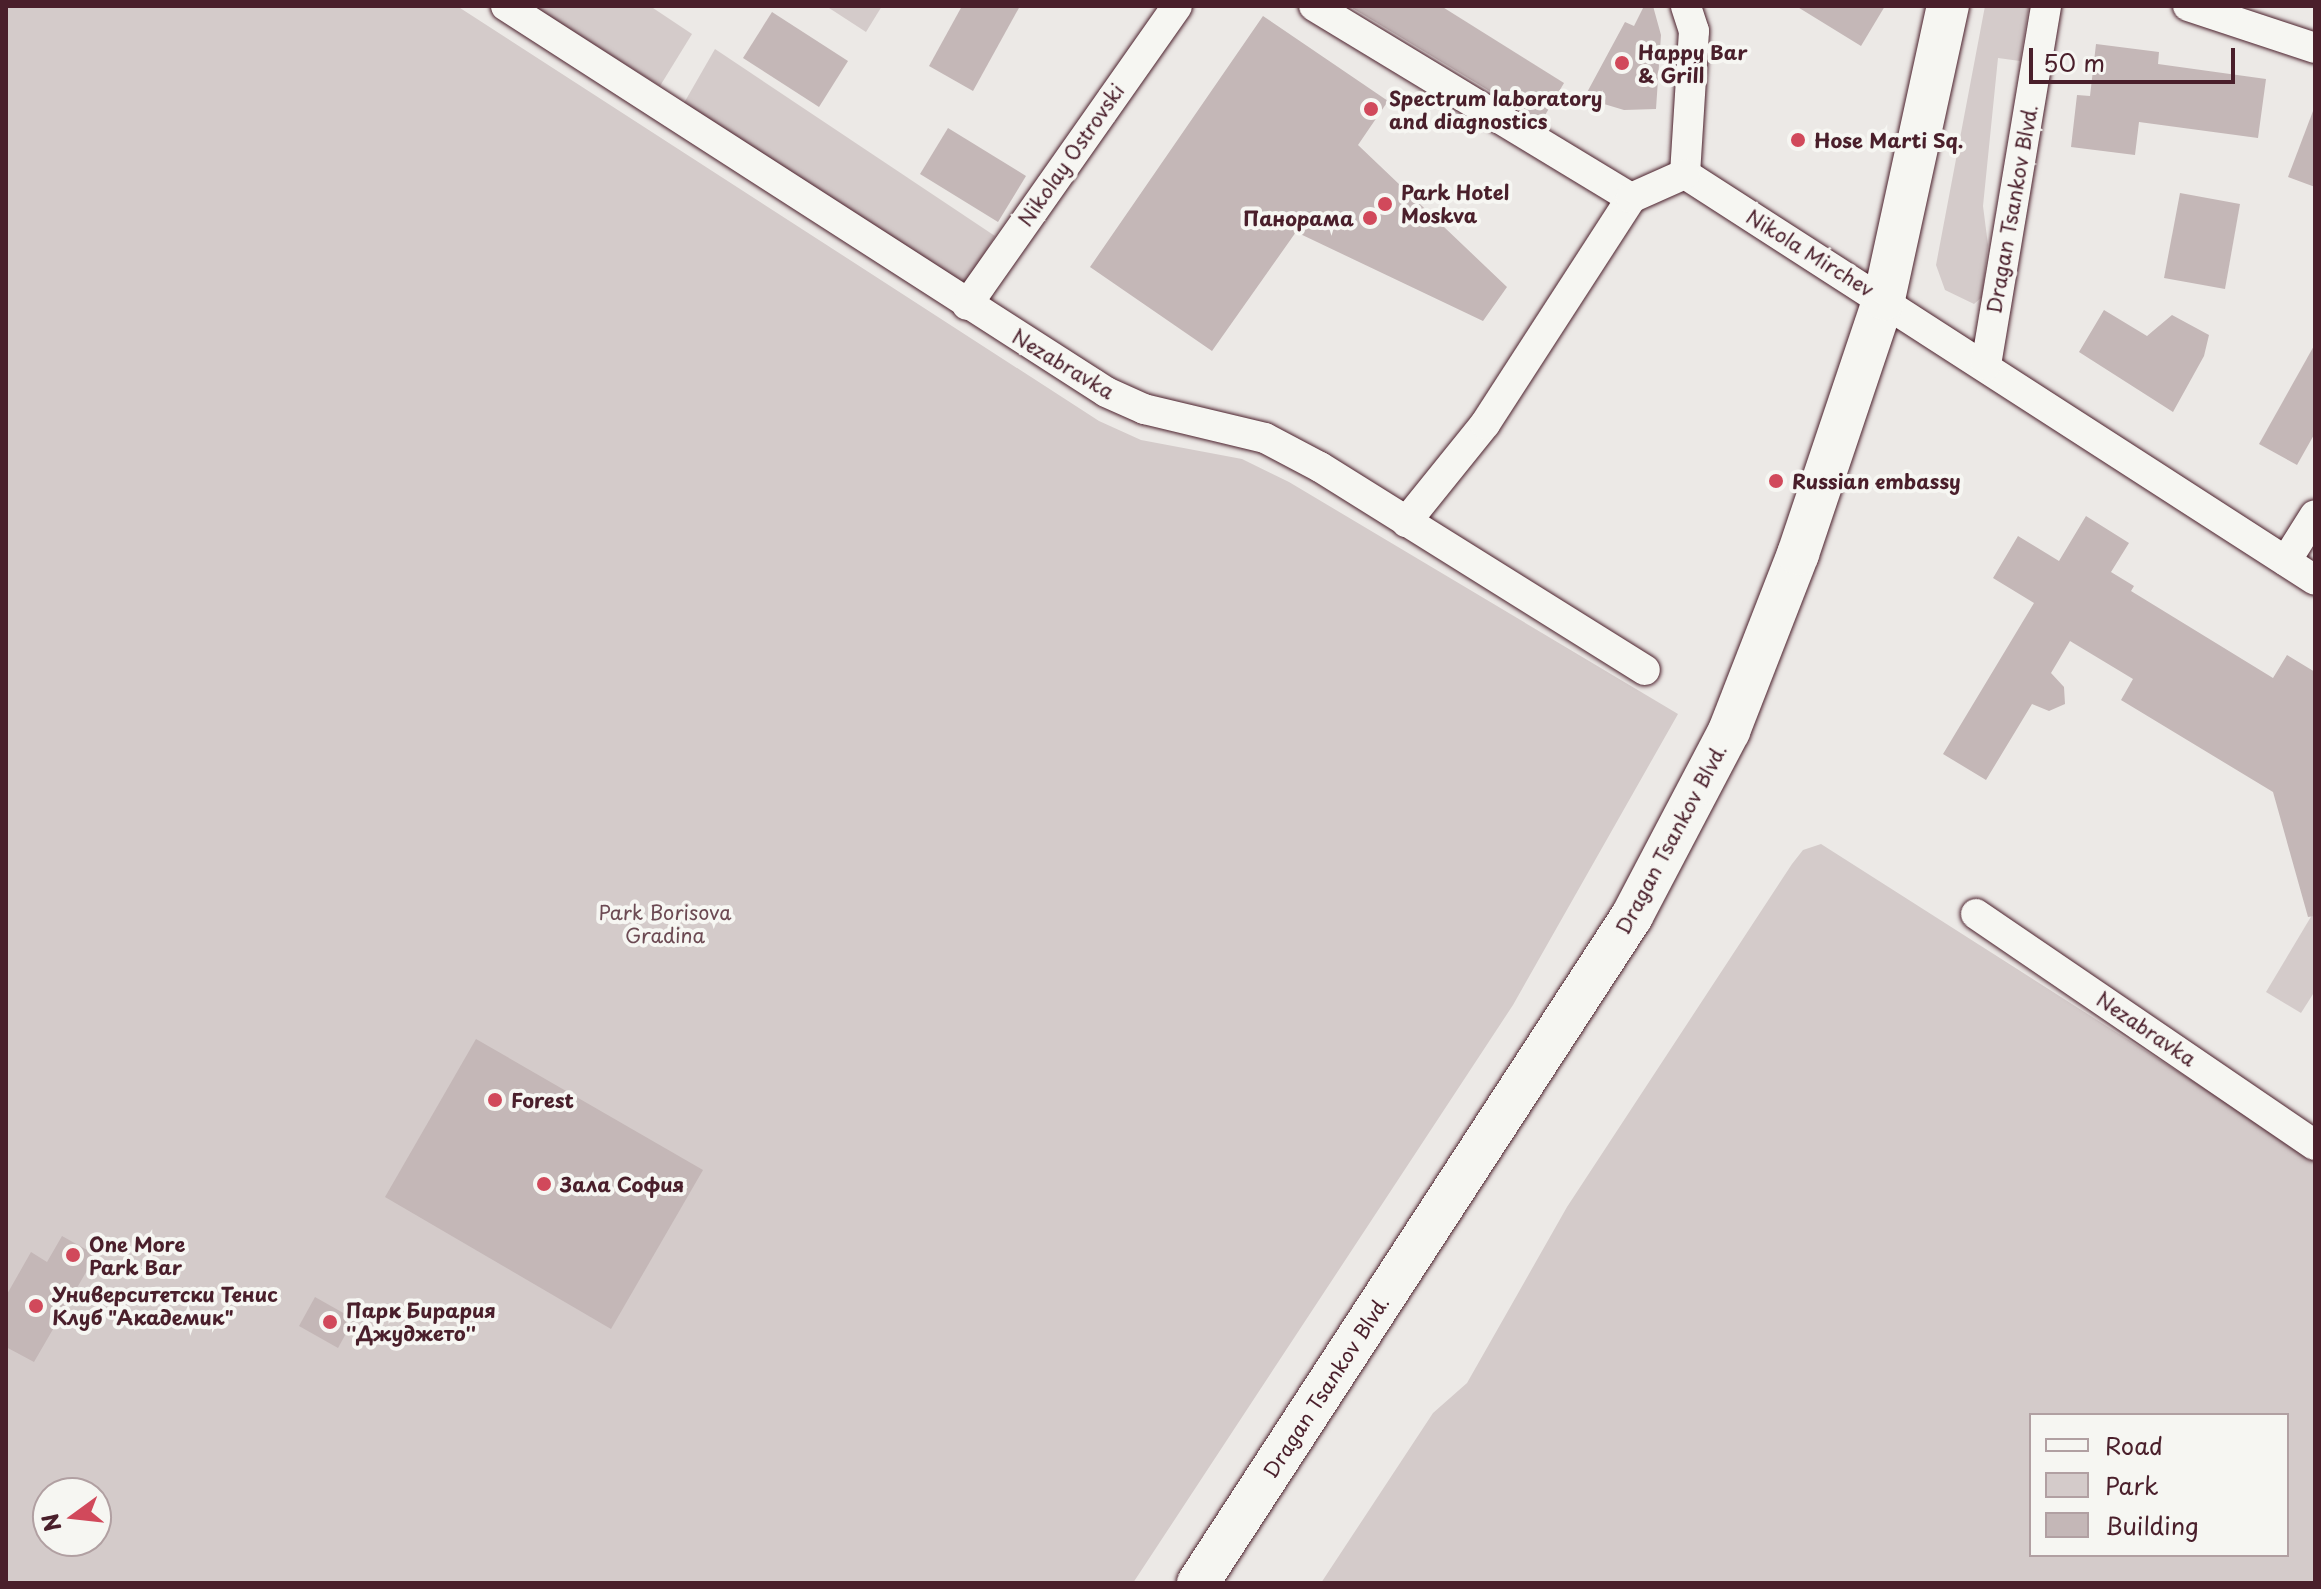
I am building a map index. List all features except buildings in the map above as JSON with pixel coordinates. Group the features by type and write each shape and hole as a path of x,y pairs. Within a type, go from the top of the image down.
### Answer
{"main road":[{"name":"Dragan Tsankov Blvd.","path":"1198,1583 1632,916 1729,731 1798,554 1884,299 1948,6"}],"street":[{"name":"Nezabravka","path":"506,6 1106,392 1144,409 1265,438 1645,670"},
{"name":"Nikolay Ostrovski","path":"967,305 1177,6"},
{"path":"1314,6 1631,198"},
{"path":"1406,522 1485,424 1631,198 1685,174 1694,31 1686,6"},
{"name":"Dragan Tsankov Blvd.","path":"1986,365 2046,6"},
{"path":"2188,6 2315,48"},
{"name":"Nikola Mirchev","path":"1685,174 1884,299 2315,580"},
{"path":"2286,561 2315,515"},
{"name":"Nezabravka","path":"1976,914 2315,1145"}],"green space":[{"name":"Park Borisova Gradina","path":"6,6 457,6 1099,421 1141,440 1242,459 1289,482 1678,714 1513,1005 1133,1583 6,1583"},
{"path":"533,6 650,6 692,34 660,86"},
{"path":"826,6 882,6 866,32"},
{"path":"1985,6 2029,6 2020,61 1998,58 1983,206 1988,245 1982,297 1974,304 1945,290 1936,265"},
{"path":"715,49 995,236 963,288 684,103"},
{"path":"1821,844 2315,1159 2315,1583 1321,1583 1433,1413 1467,1383 1567,1207 1803,850"},
{"path":"2315,910 2315,991 2301,1013 2266,992"}],"place":[{"name":"Happy Bar & Grill","path":"1622,63"},
{"name":"Spectrum laboratory and diagnostics","path":"1371,109"},
{"name":"Hose Marti Sq.","path":"1798,140"},
{"name":"Park Hotel Moskva","path":"1385,204"},
{"name":"Панорама","path":"1370,218"},
{"name":"Russian embassy","path":"1776,481"},
{"name":"Forest","path":"495,1100"},
{"name":"Зала София","path":"544,1184"},
{"name":"One More Park Bar","path":"73,1255"},
{"name":"Университетски Тенис Клуб \"Академик\"","path":"36,1306"},
{"name":"Парк Бирария ''Джуджето''","path":"330,1322"}]}
